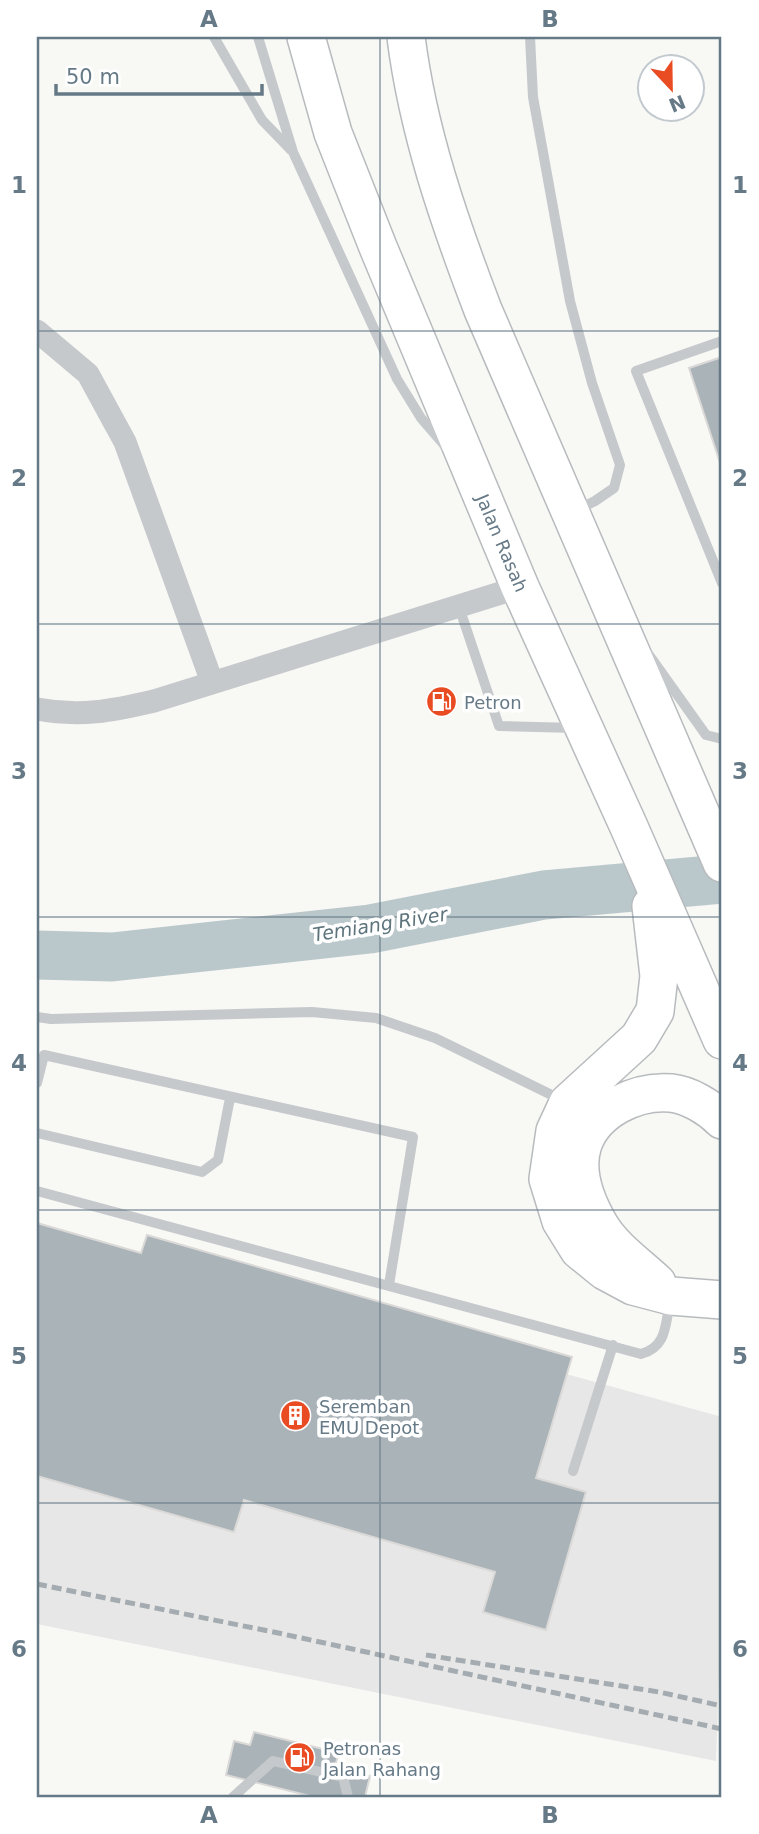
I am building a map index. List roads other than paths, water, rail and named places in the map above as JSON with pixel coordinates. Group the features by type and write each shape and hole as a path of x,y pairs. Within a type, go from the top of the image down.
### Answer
{"highway":[{"name":"Jalan Rasah","path":"306,37 333,133 475,482 645,863 662,926 722,1040"},
{"path":"406,37 418,112 448,218 483,310 722,863"},
{"path":"662,926 655,1011 639,1038 568,1103 555,1131 548,1179 561,1222 579,1250 605,1270 633,1286 671,1296 722,1300"},
{"path":"671,1296 601,1229 588,1202 580,1173 583,1144 596,1120 617,1106 644,1095 671,1093 695,1100 722,1120"}],"street":[{"path":"37,331 89,374 125,442 212,682"},
{"path":"37,709 103,713 154,701 520,587"}],"lane":[{"path":"214,37 262,120 293,152"},
{"path":"258,37 293,152 397,379 421,418 475,482"},
{"path":"530,37 533,97 570,301 592,383 620,465 614,488 596,501 571,513"},
{"path":"722,341 636,371 722,583"},
{"path":"605,593 636,637"},
{"path":"459,607 499,726 585,729"},
{"path":"644,648 706,735 722,739"},
{"path":"37,1017 313,1012 376,1018 435,1038 568,1103"},
{"path":"37,1083 44,1055 413,1137 389,1285"},
{"path":"37,1133 202,1172 218,1160 230,1097"},
{"path":"37,1191 641,1354 652,1351 660,1344 671,1296"},
{"path":"573,1471 613,1345"},
{"path":"233,1797 273,1761 343,1777 348,1797"}],"waterway":[{"name":"Temiang River","path":"37,955 112,957 370,929 544,895 722,879"}],"railway":[{"path":"37,1584 722,1729"},
{"path":"426,1655 659,1692 722,1706"}],"place":[{"name":"Petron","path":"441,702"},
{"name":"Seremban EMU Depot","path":"296,1416"},
{"name":"Petronas Jalan Rahang","path":"300,1758"}]}
